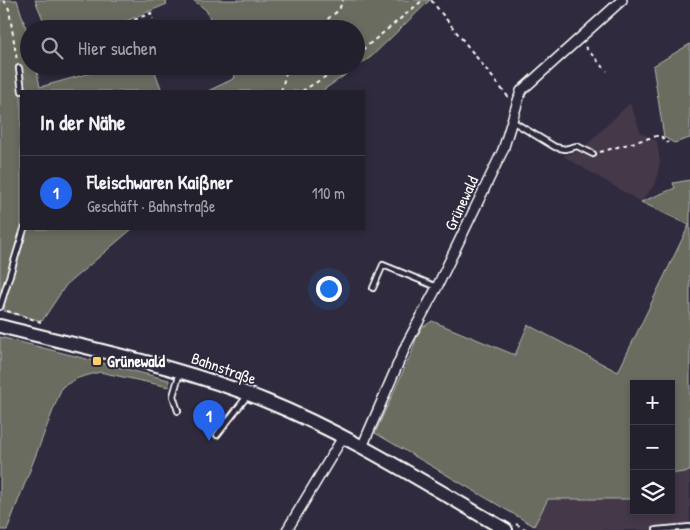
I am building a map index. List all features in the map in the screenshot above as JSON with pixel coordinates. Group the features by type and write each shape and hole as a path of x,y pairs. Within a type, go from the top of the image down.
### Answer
{"main road":[{"name":"Bahnstraße","path":"0,326 180,371 249,394 298,415 362,447 506,530"}],"street":[{"name":"Grünewald","path":"362,447 407,343 437,287 503,150 521,92 622,0"},
{"path":"287,530 343,437"}],"lane":[{"path":"19,68 22,90"},
{"path":"511,121 555,147 565,149 577,146 593,154"},
{"path":"0,306 24,230"},
{"path":"373,288 383,264 437,287"},
{"path":"178,410 173,396 180,371"},
{"path":"217,435 249,394"},
{"path":"656,530 690,527"}],"path":[{"path":"4,0 9,10 19,68"},
{"path":"326,20 339,10 343,0"},
{"path":"365,48 423,0"},
{"path":"431,0 516,107"},
{"path":"134,20 151,13 153,18"},
{"path":"578,39 607,71"},
{"path":"280,90 285,75"},
{"path":"304,90 328,75"},
{"path":"593,154 660,135 668,143"}],"shaded area":[{"path":"630,103 641,133 657,141 660,163 655,184 641,202 563,156 580,151"},
{"path":"690,471 690,530 542,530 534,526 548,499 630,499 630,515 675,515 675,473"}],"green space":[{"path":"0,0 17,0 23,20 20,20 20,75 38,75 40,87 83,75 156,75 162,90 20,90 20,230 131,230 66,285 42,321 4,311 5,306 0,305"},
{"path":"35,0 165,0 167,4 129,20 43,20"},
{"path":"193,0 430,0 365,61 365,20 211,20 206,10"},
{"path":"690,44 690,138 674,143 664,137 653,66"},
{"path":"234,75 345,75 323,90 210,90 235,78"},
{"path":"690,180 690,471 675,473 675,380 630,380 630,499 548,499 534,526 375,433 412,352 420,326 425,326 432,321 515,355 528,325 618,372 689,225 641,202 675,188 673,183"},
{"path":"0,337 169,380 169,387 100,372 78,378 62,387 7,530 0,530"}],"place":[{"name":"Grünewald","path":"97,361"},
{"name":"Fleischwaren Kaißner","path":"209,441"}]}
